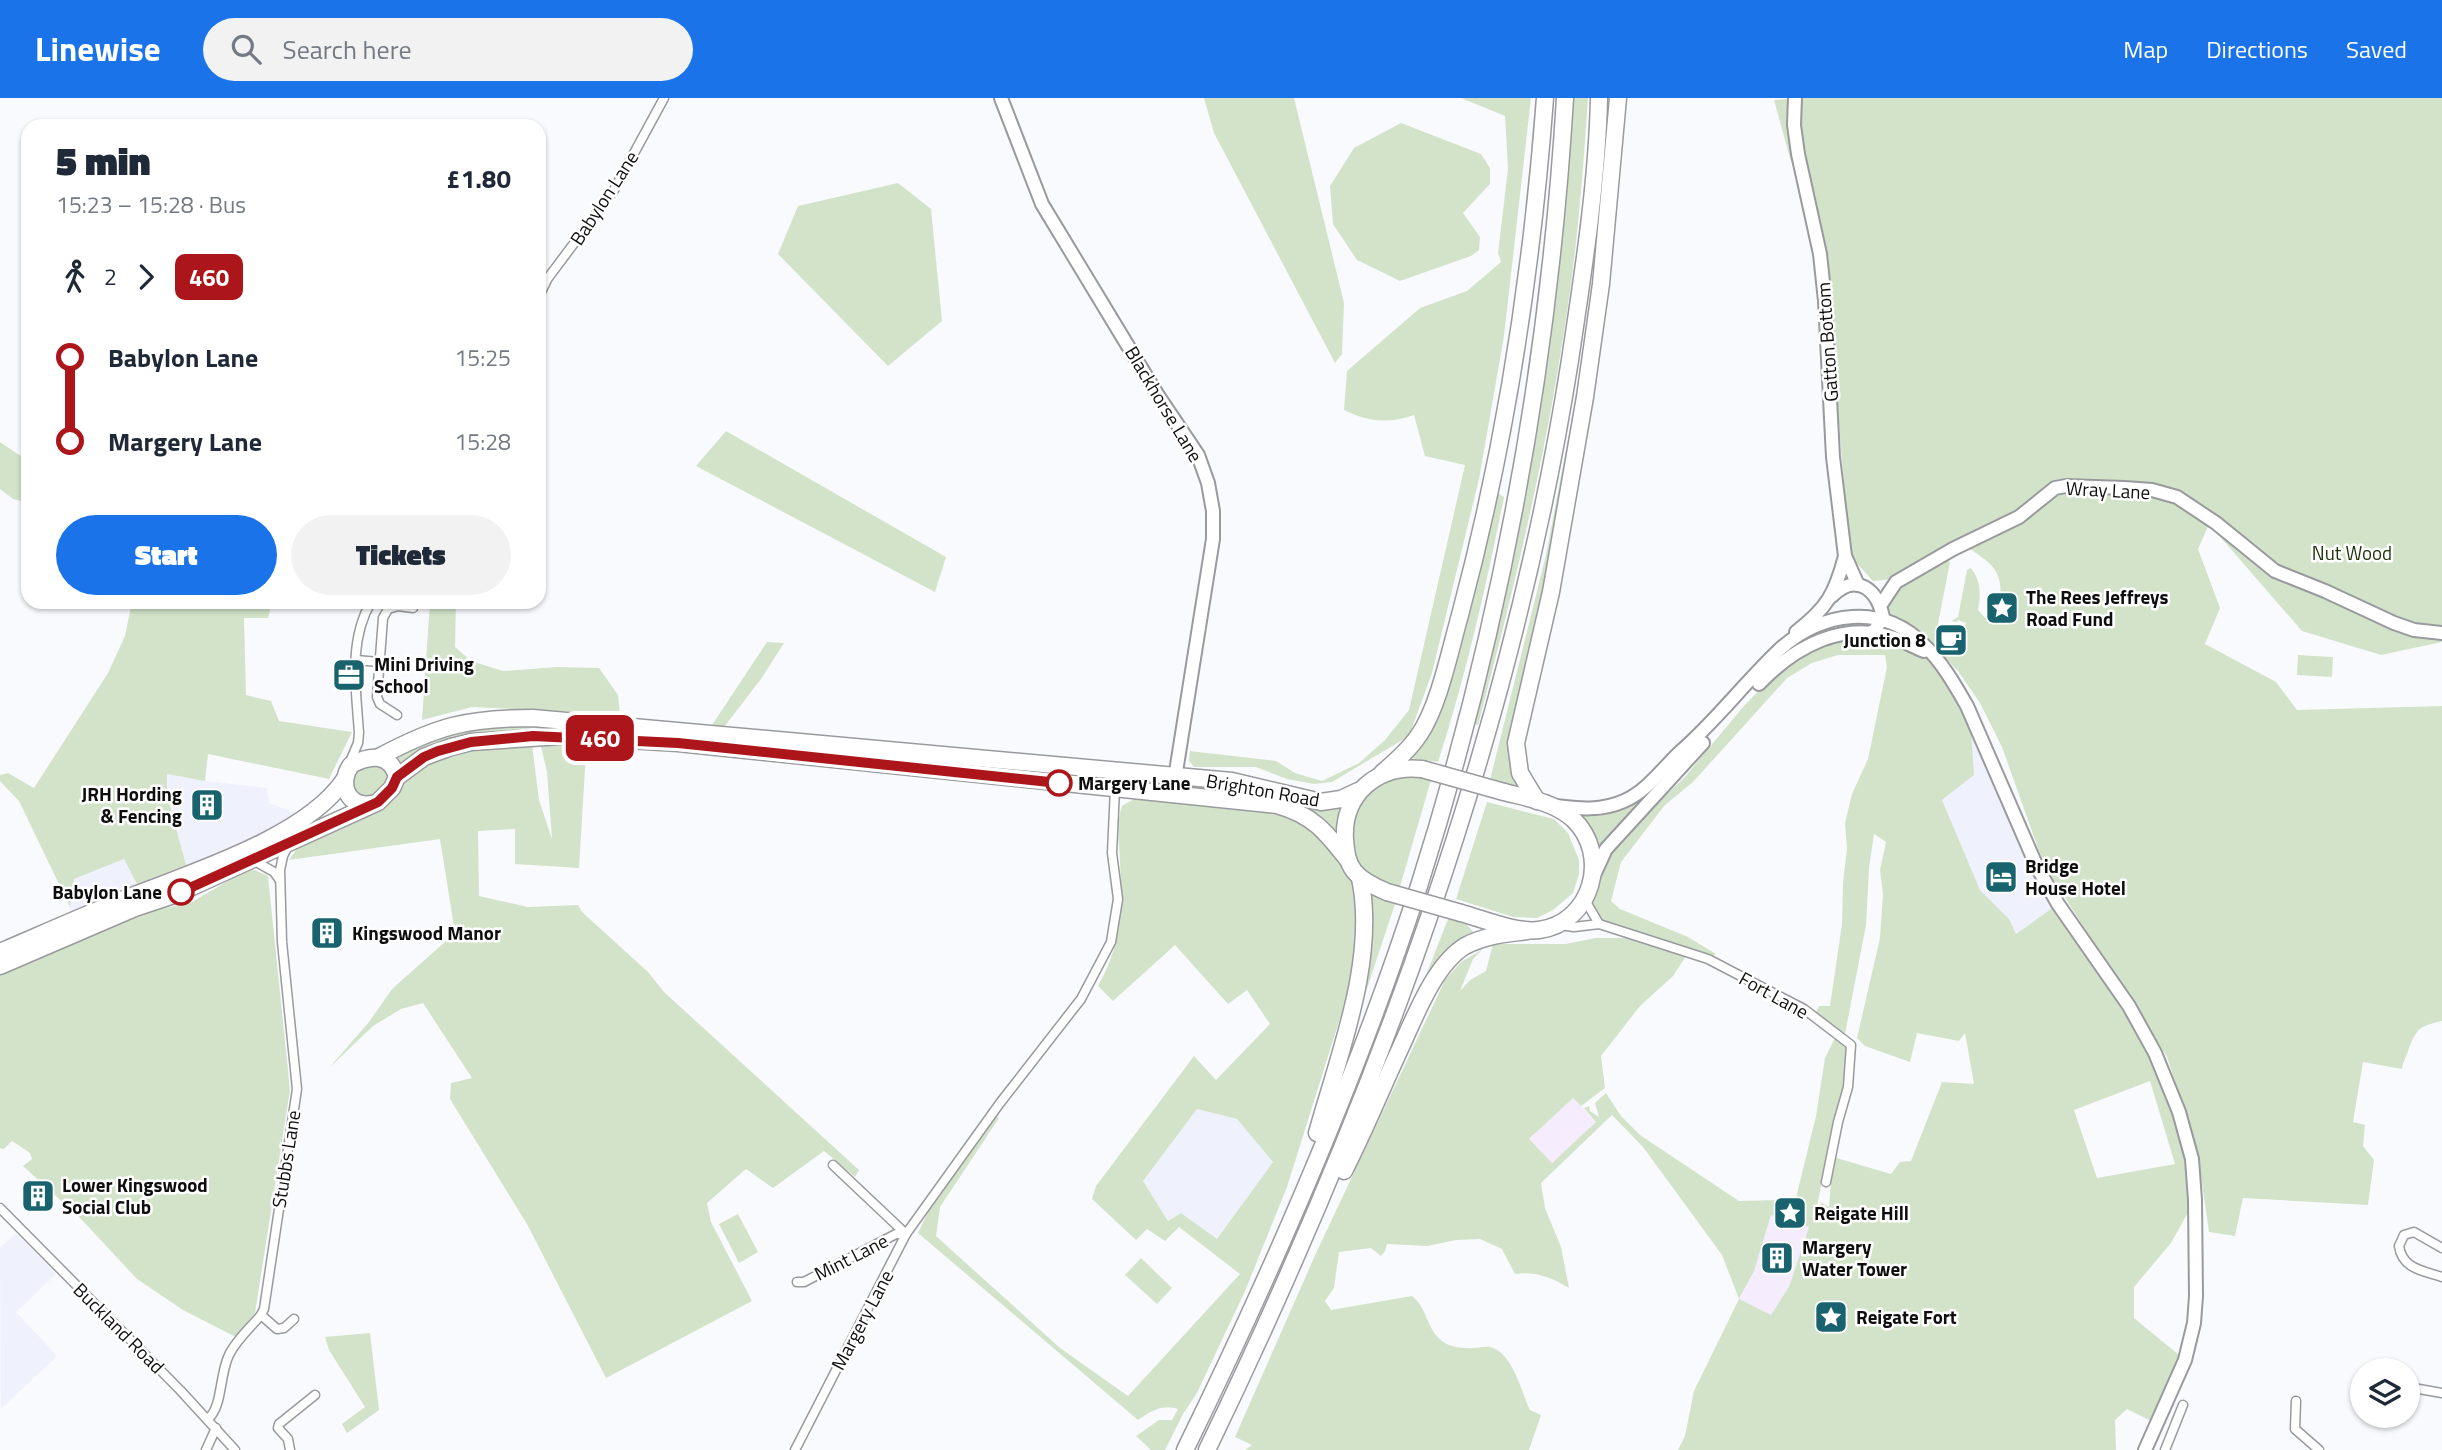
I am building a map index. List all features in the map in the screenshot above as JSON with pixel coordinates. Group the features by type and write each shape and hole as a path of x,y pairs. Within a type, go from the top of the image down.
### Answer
{"highway":[{"path":"1276,790 1321,794 1338,792 1407,749 1419,734 1438,689 1472,568 1511,375 1530,255 1545,98"},
{"path":"1185,1450 1250,1314 1349,1076 1418,887 1464,729 1518,493 1534,399 1549,278 1565,98"},
{"path":"1207,1450 1315,1214 1369,1083 1438,894 1486,736 1545,499 1563,402 1583,272 1599,98"},
{"path":"1543,802 1520,772 1516,743 1551,592 1586,397 1601,284 1618,98"},
{"name":"Brighton Road","path":"376,757 417,737 464,722 533,718 1175,778 1232,781 1321,802 1341,799 1358,791 1382,774 1407,749"},
{"name":"Brighton Road","path":"397,777 424,757 451,747 471,742 561,736 678,743 1261,803 1294,810 1309,817 1327,833 1360,878"},
{"path":"0,952 233,857 313,812 335,793 351,765 376,757 390,763 397,777 392,788 372,804 289,844 174,895 135,908 0,966"},
{"path":"1315,1214 1345,1170 1414,1017 1445,965 1463,947 1490,934 1539,930 1557,925 1568,918 1585,900 1594,877 1590,846 1581,828 1569,816 1543,802 1422,769 1409,768 1382,774"},
{"path":"345,777 346,792 351,799 358,804 372,804"},
{"path":"1348,860 1345,827 1347,815 1358,791"},
{"path":"1297,1206 1360,968 1366,914 1360,878"},
{"path":"1360,878 1387,892 1527,931"}],"street":[{"name":"Babylon Lane","path":"546,282 614,190 664,98"},
{"name":"Blackhorse Lane","path":"1001,98 1042,204 1157,394 1198,455 1208,482 1213,511 1213,539 1175,778"},
{"name":"Gatton Bottom","path":"1795,98 1794,125 1798,154 1820,254 1824,289 1833,457 1845,556 1862,587 1876,597 1880,606"},
{"name":"Wray Lane","path":"1880,606 1891,587 1954,548 2019,517 2055,488 2067,486 2152,490 2190,504 2275,571 2394,623 2414,630 2442,633"},
{"path":"1832,597 1845,556"},
{"path":"1681,752 1759,665 1816,616 1832,597 1844,587 1862,587"},
{"name":"Wray Lane","path":"1862,587 1891,587"},
{"path":"1880,606 1882,621"},
{"path":"345,777 358,743 356,660 358,636 367,609"},
{"path":"388,609 383,618 377,697 380,704 397,715"},
{"path":"1543,802 1593,809 1626,800 1657,777 1780,650 1805,631 1830,620 1857,616 1882,621 1912,635 1931,653 1953,681 1977,725 2017,826 2037,867 2058,904 2129,1006 2155,1054 2182,1124 2192,1159 2195,1200 2195,1314 2185,1360 2145,1450"},
{"path":"1870,632 1882,621"},
{"path":"1594,877 1606,849 1767,675 1800,650 1829,636 1870,632 1894,638 1931,653"},
{"path":"356,660 379,662"},
{"path":"358,743 376,757"},
{"name":"Margery Lane","path":"795,1450 906,1234 1000,1103 1081,999 1111,942 1118,899 1112,853 1115,788"},
{"name":"Stubbs Lane","path":"261,1315 297,1089 282,949 281,882 283,856 289,844"},
{"path":"253,860 274,872 281,882"},
{"path":"1585,900 1599,924"},
{"name":"Fort Lane","path":"1557,925 1574,927 1599,924 1708,960 1804,1009 1851,1045 1848,1087 1826,1182"},
{"path":"833,1165 906,1234"},
{"name":"Buckland Road","path":"0,1208 208,1419 235,1450"},
{"path":"2442,1248 2414,1232 2404,1235 2399,1246 2402,1258 2407,1264 2442,1277"},
{"name":"Mint Lane","path":"797,1282 804,1282 896,1234 906,1234"},
{"path":"208,1419 218,1405 219,1388 229,1353 261,1315 277,1329 284,1328 295,1319"},
{"path":"2420,1389 2442,1393"},
{"path":"290,1450 288,1439 278,1428 279,1424 315,1395"},
{"path":"2296,1401 2295,1429 2319,1450"},
{"path":"2165,1450 2183,1405"},
{"path":"206,1450 216,1428"}],"shaded area":[{"path":"1971,728 2058,904 2016,934 2009,919 1980,890 1942,800 1974,775"},
{"path":"167,774 267,788 269,803 298,814 239,847 186,865 167,795"},
{"path":"125,859 137,884 69,915 73,879"},
{"path":"1573,1097 1596,1122 1552,1164 1529,1140"},
{"path":"1197,1109 1237,1119 1274,1162 1217,1240 1181,1213 1168,1221 1143,1181"},
{"path":"1771,1215 1810,1227 1789,1288 1771,1315 1739,1300 1754,1271"},
{"path":"16,1233 56,1274 16,1312 57,1356 1,1409 0,1248"}],"green space":[{"path":"1204,98 1294,98 1344,303 1342,354 1335,363 1214,133"},
{"path":"1461,98 1531,98 1504,336 1479,479 1432,673 1409,736 1332,782 1314,784 1287,779 1256,767 1194,767 1189,761 1190,751 1276,761 1295,773 1322,781 1359,763 1385,740 1409,710 1465,465 1425,456 1414,415 1396,420 1379,420 1344,410 1347,371 1420,308 1467,291 1501,262 1498,253 1508,169 1505,116"},
{"path":"1574,98 1588,98 1579,212 1565,325 1527,526 1478,725 1474,724 1510,569 1539,413 1560,256"},
{"name":"Nut Wood","path":"2442,98 2442,642 2381,655 2302,631 2209,524 2198,549 2220,608 2205,644 2276,682 2297,710 2442,706 2442,1021 2424,1026 2417,1032 2402,1069 2363,1062 2353,1122 2365,1125 2363,1146 2374,1160 2368,1205 2243,1198 2235,1236 2209,1232 2197,1149 2167,1057 2044,865 2002,747 1980,703 1958,671 1932,644 1887,616 1891,593 1943,559 1950,562 1937,629 1943,631 1939,641 1957,649 1966,623 1951,621 1958,617 1967,570 1971,568 1977,578 1980,594 1978,610 1989,622 1999,602 2000,587 1996,572 1989,563 1957,539 1894,579 1873,581 1850,556 1825,256 1790,158 1774,100"},
{"path":"1401,123 1481,154 1490,168 1490,184 1463,213 1480,237 1479,250 1471,256 1400,281 1357,260 1333,224 1330,186 1354,148"},
{"path":"898,183 931,209 942,321 888,366 778,254 798,206"},
{"path":"1591,318 1540,615 1519,790 1490,780 1546,555"},
{"path":"726,431 946,557 935,592 696,466"},
{"path":"0,442 21,456 21,501 13,499 0,489"},
{"path":"1496,492 1504,497 1490,564 1466,664 1438,762 1409,758 1437,722 1469,613"},
{"path":"131,609 270,609 268,618 244,618 246,695 271,701 279,721 352,732 329,779 208,754 205,781 167,774 167,795 186,865 137,884 124,859 74,879 70,907 19,801 0,781 0,775 8,773 34,788 108,673 125,636"},
{"path":"430,609 456,609 455,647 471,661 503,671 557,667 599,668 618,695 620,714 472,707 422,720"},
{"path":"1856,638 1878,640 1920,650 1953,681 1971,728 1974,775 1942,800 1980,890 2009,919 2016,934 2058,904 2129,1006 2179,1112 2195,1200 2171,1243 2134,1287 2134,1318 2185,1360 2153,1422 2127,1409 2115,1420 2116,1450 1678,1450 1685,1436 1694,1391 1739,1299 1722,1255 1643,1147 1612,1115 1541,1183 1545,1208 1561,1247 1569,1288 1543,1276 1515,1274 1502,1249 1480,1239 1456,1240 1427,1246 1387,1244 1381,1256 1371,1248 1339,1252 1334,1288 1325,1301 1331,1310 1412,1296 1421,1306 1433,1331 1445,1343 1458,1347 1490,1347 1498,1350 1516,1374 1530,1410 1541,1415 1529,1450 1245,1450 1252,1445 1235,1437 1317,1251 1445,980 1461,962 1483,949 1473,959 1460,991 1470,980 1486,971 1493,944 1566,944 1595,938 1630,938 1686,956 1673,976 1640,1006 1601,1056 1605,1088 1581,1106 1573,1098 1529,1139 1552,1163 1596,1122 1584,1108 1589,1106 1590,1111 1599,1117 1595,1103 1606,1093 1621,1116 1640,1135 1739,1201 1795,1202 1816,1116 1825,1058 1836,1036 1848,1045 1847,1081 1834,1121 1817,1206 1822,1203 1829,1207 1833,1157 1891,1174 1900,1162 1911,1161 1942,1082 1974,1084 1965,1033 1959,1041 1917,1033 1910,1062 1865,1046 1857,1038 1880,938 1883,894 1880,870 1886,842 1874,834 1866,925 1845,1034 1816,1012 1819,1006 1830,1006 1842,924 1847,849 1845,823 1852,794 1868,759 1887,667 1885,655 1838,655 1812,663 1787,678 1693,782 1665,805 1621,862 1611,901 1620,909 1688,937 1716,954 1710,958 1600,922 1595,915 1592,898 1610,853 1684,778 1743,707 1773,676 1811,650","holes":["2150,1081 2175,1164 2097,1178 2074,1110","1771,1215 1809,1227 1789,1287 1771,1315 1739,1299 1754,1271"]},
{"path":"767,642 784,643 761,679 724,727 712,725"},
{"path":"2298,655 2333,657 2332,677 2297,675"},
{"path":"504,721 911,755 1348,801 1340,840 1310,812 508,733 399,769 391,757 422,740"},
{"path":"540,742 584,745 586,753 579,868 515,864 515,829 478,831 479,896 528,907 578,905 582,912 648,972 664,992 859,1170 855,1177 824,1151 773,1188 746,1169 707,1203 711,1222 752,1301 606,1378 527,1224 450,1099 451,1083 472,1078 423,1003 401,1009 373,1026 329,1068 369,1022 392,989 455,933 440,839 289,860 298,847 369,816 417,770 458,751 505,744 532,745 539,800 552,839 547,772"},
{"path":"377,763 393,777 378,796 355,797 351,778 363,765"},
{"path":"1409,776 1431,780 1399,890 1381,885 1361,869 1351,844 1350,820 1357,803 1385,779"},
{"path":"1648,791 1651,793 1600,849 1596,850 1575,815 1614,810"},
{"path":"1139,796 1277,810 1297,816 1326,839 1355,884 1358,943 1345,1002 1287,1187 1245,1291 1197,1393 1165,1450 1151,1450 1136,1436 1159,1420 1172,1420 1178,1409 1157,1409 1138,1420 918,1233 927,1214 996,1116 999,1118 940,1207 936,1236 1060,1348 1128,1396 1240,1274 1179,1227 1165,1241 1147,1229 1136,1240 1092,1199 1096,1186 1194,1056 1216,1080 1270,1024 1247,990 1228,1004 1175,945 1113,1001 1098,986 1112,954 1119,925 1121,894 1118,826 1122,806","holes":["1197,1109 1237,1119 1273,1162 1217,1239 1181,1213 1168,1221 1143,1181"]},
{"path":"1487,802 1554,819 1568,833 1579,860 1579,874 1573,893 1553,910 1537,918 1513,917 1456,899"},
{"path":"250,868 268,876 290,1090 255,1313 236,1337 183,1310 137,1279 81,1219 23,1166 32,1159 30,1153 12,1141 4,1149 0,1148 0,973 153,911 192,902"},
{"path":"1369,892 1395,904 1347,1049 1370,951 1372,911"},
{"path":"1448,919 1466,924 1475,934 1425,978"},
{"path":"738,1214 758,1252 739,1263 719,1224"},
{"path":"1141,1258 1172,1288 1157,1304 1125,1275"},
{"path":"370,1333 379,1410 347,1433 342,1424 365,1407 329,1350 325,1337"}],"bus line":[{"name":"460","path":"181,892 378,802 392,788 397,777 424,757 471,742 561,736 678,743 1059,783"}],"place":[{"name":"The Rees Jeffreys Road Fund","path":"2002,608"},
{"name":"Junction 8","path":"1951,640"},
{"name":"Mini Driving School","path":"349,675"},
{"name":"Margery Lane","path":"1059,783"},
{"name":"JRH Hording & Fencing","path":"207,805"},
{"name":"Bridge House Hotel","path":"2001,877"},
{"name":"Babylon Lane","path":"181,892"},
{"name":"Kingswood Manor","path":"327,933"},
{"name":"Lower Kingswood Social Club","path":"38,1196"},
{"name":"Reigate Hill","path":"1790,1213"},
{"name":"Margery Water Tower","path":"1777,1258"},
{"name":"Reigate Fort","path":"1831,1317"}]}
